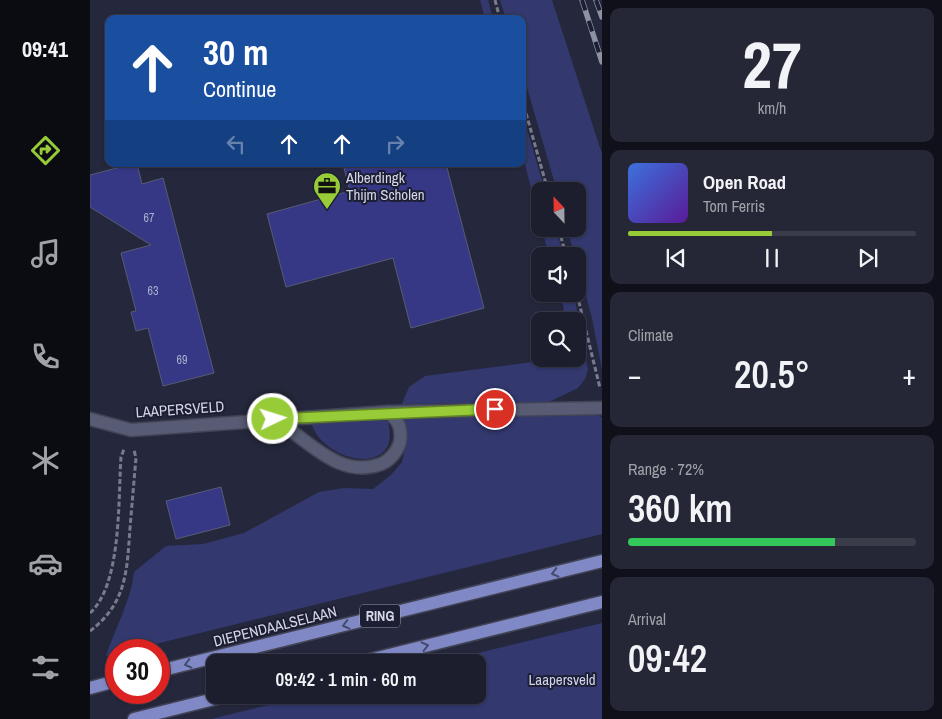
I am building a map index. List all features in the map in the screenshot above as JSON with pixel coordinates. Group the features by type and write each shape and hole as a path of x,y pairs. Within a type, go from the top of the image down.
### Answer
{"main road":[{"name":"DIEPENDAALSELAAN","path":"170,668 602,561"},
{"path":"393,654 602,602"},
{"path":"90,688 105,685"},
{"path":"134,719 206,701"}],"street":[{"name":"LAAPERSVELD","path":"90,420 131,430 388,412 602,408"},
{"path":"273,419 290,428 312,448 352,468 373,467 388,461 399,445 401,430 397,419 388,412"}],"path":[{"path":"495,0 499,15"},
{"path":"526,113 545,182"},
{"path":"579,302 601,392"},
{"path":"90,613 103,598 113,568 121,457 131,430"},
{"path":"90,631 113,609 122,589 127,570 136,458 131,430"}],"green space":[{"path":"480,0 488,0 492,15 484,15"},
{"path":"500,0 552,0 602,154 602,370 586,296 586,247 572,247 570,238 586,238 586,182 554,182 526,84 526,15 505,15"},
{"path":"526,125 542,182 531,182 531,188 526,167"},
{"path":"544,238 559,238 561,247 547,247"},
{"path":"562,302 575,302 577,312 562,312 564,309"},
{"path":"586,359 588,370 585,379 578,388 549,402 402,404 409,387 425,376 531,362 531,367 586,367"},
{"path":"592,414 602,417 602,534 170,640 113,639 130,593 134,572 166,546 203,544 244,533 319,492 344,488 373,489 391,475 402,462 406,446 403,417"},
{"path":"381,417 388,422 389,440 384,452 373,458 358,459 343,455 329,447 318,435 311,421"},
{"name":"Laapersveld","path":"602,623 602,719 211,719 272,704 486,704 486,654 474,654"}],"building":[{"path":"121,167 138,167 142,184 163,178 214,373 163,386 148,328 136,331 131,312 136,311 121,253 151,245 90,207 90,175"},
{"path":"344,167 447,167 484,308 411,328 393,258 286,287 267,214 350,191"},
{"path":"221,487 230,525 176,539 166,501"}],"railway":[{"path":"582,0 602,62"},
{"path":"596,0 602,17"}],"place":[{"name":"Alberdingk Thijm Scholen","path":"327,210"}],"route":[{"path":"273,419 388,412 495,409"}]}
